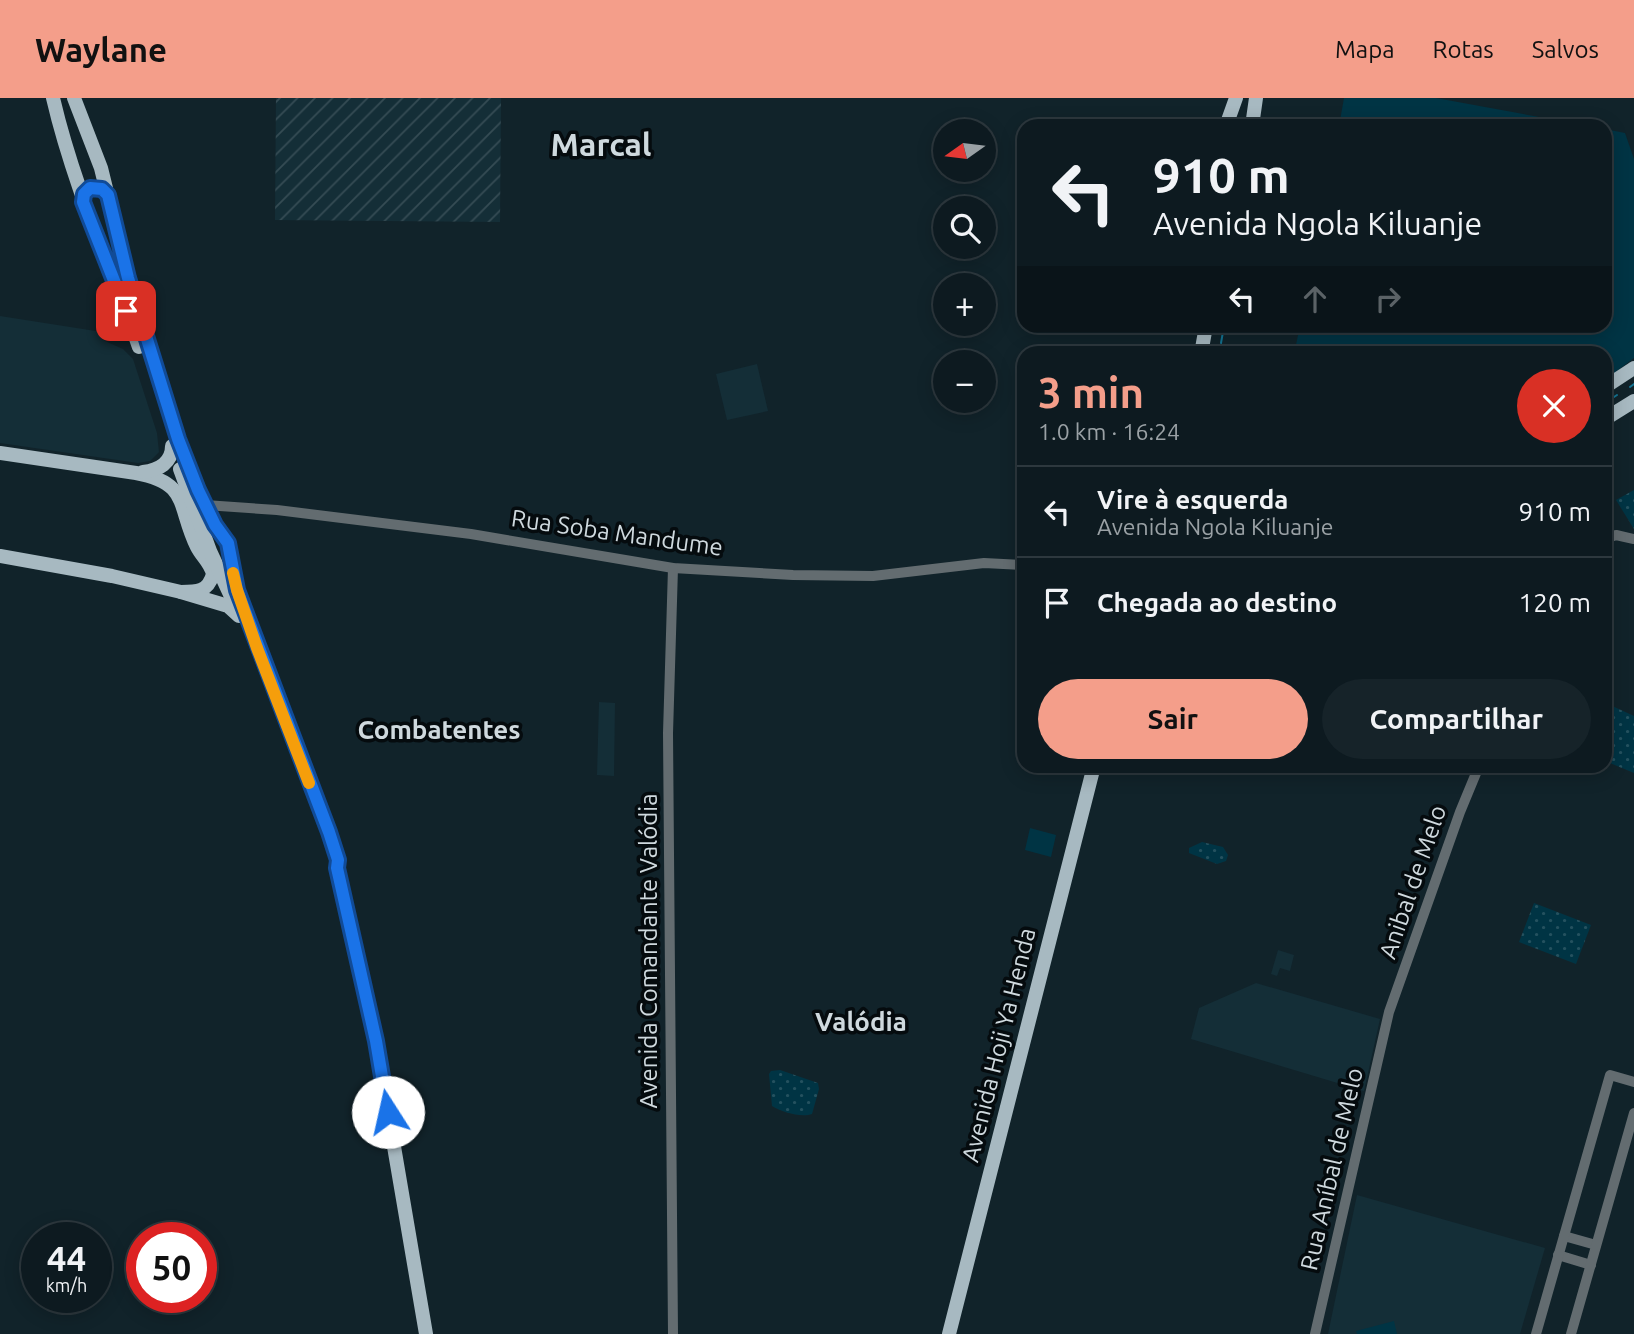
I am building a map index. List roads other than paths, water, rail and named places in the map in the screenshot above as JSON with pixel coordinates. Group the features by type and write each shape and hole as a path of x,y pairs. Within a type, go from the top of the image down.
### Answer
{"main road":[{"path":"53,98 83,202 126,311 206,541 242,620 324,832 332,862 337,868"},
{"path":"74,98 101,168 120,250 179,442 205,505 228,543 237,590 338,860 337,868 376,1041 426,1334"},
{"path":"1228,119 1236,98"},
{"path":"1253,119 1256,98"},
{"path":"68,153 78,160 86,158 91,151 91,143"},
{"path":"83,202 84,194 90,188 102,189 108,195"},
{"path":"1612,408 1634,368"},
{"path":"136,472 162,467 171,456 171,444"},
{"path":"0,453 156,476 174,489 183,506 197,548 212,567 212,580 204,590 181,592"},
{"path":"0,556 112,576 181,592 228,606 242,620"},
{"name":"Avenida Hoji Ya Henda","path":"949,1334 1092,773"}],"street":[{"name":"Rua Soba Mandume","path":"205,505 277,510 471,534 673,568 793,575 873,576 984,563 1017,565"},
{"path":"1612,536 1630,538"},
{"name":"Avenida Comandante Valódia","path":"673,568 668,733 673,1334"},
{"name":"Anibal de Melo","path":"1389,1012 1476,773"},
{"name":"Rua Aníbal de Melo","path":"1315,1334 1389,1012"},
{"path":"1535,1334 1610,1074 1634,1082"},
{"path":"1571,1334 1634,1113"},
{"path":"1564,1236 1596,1245"},
{"path":"1558,1255 1591,1265"}],"waterway":[{"path":"1221,343 1223,333"},
{"path":"1630,387 1634,384"},
{"path":"1612,398 1617,395"}],"district":[{"name":"Marcal","path":"601,145"},
{"name":"Combatentes","path":"439,730"},
{"name":"Valódia","path":"861,1022"}]}
